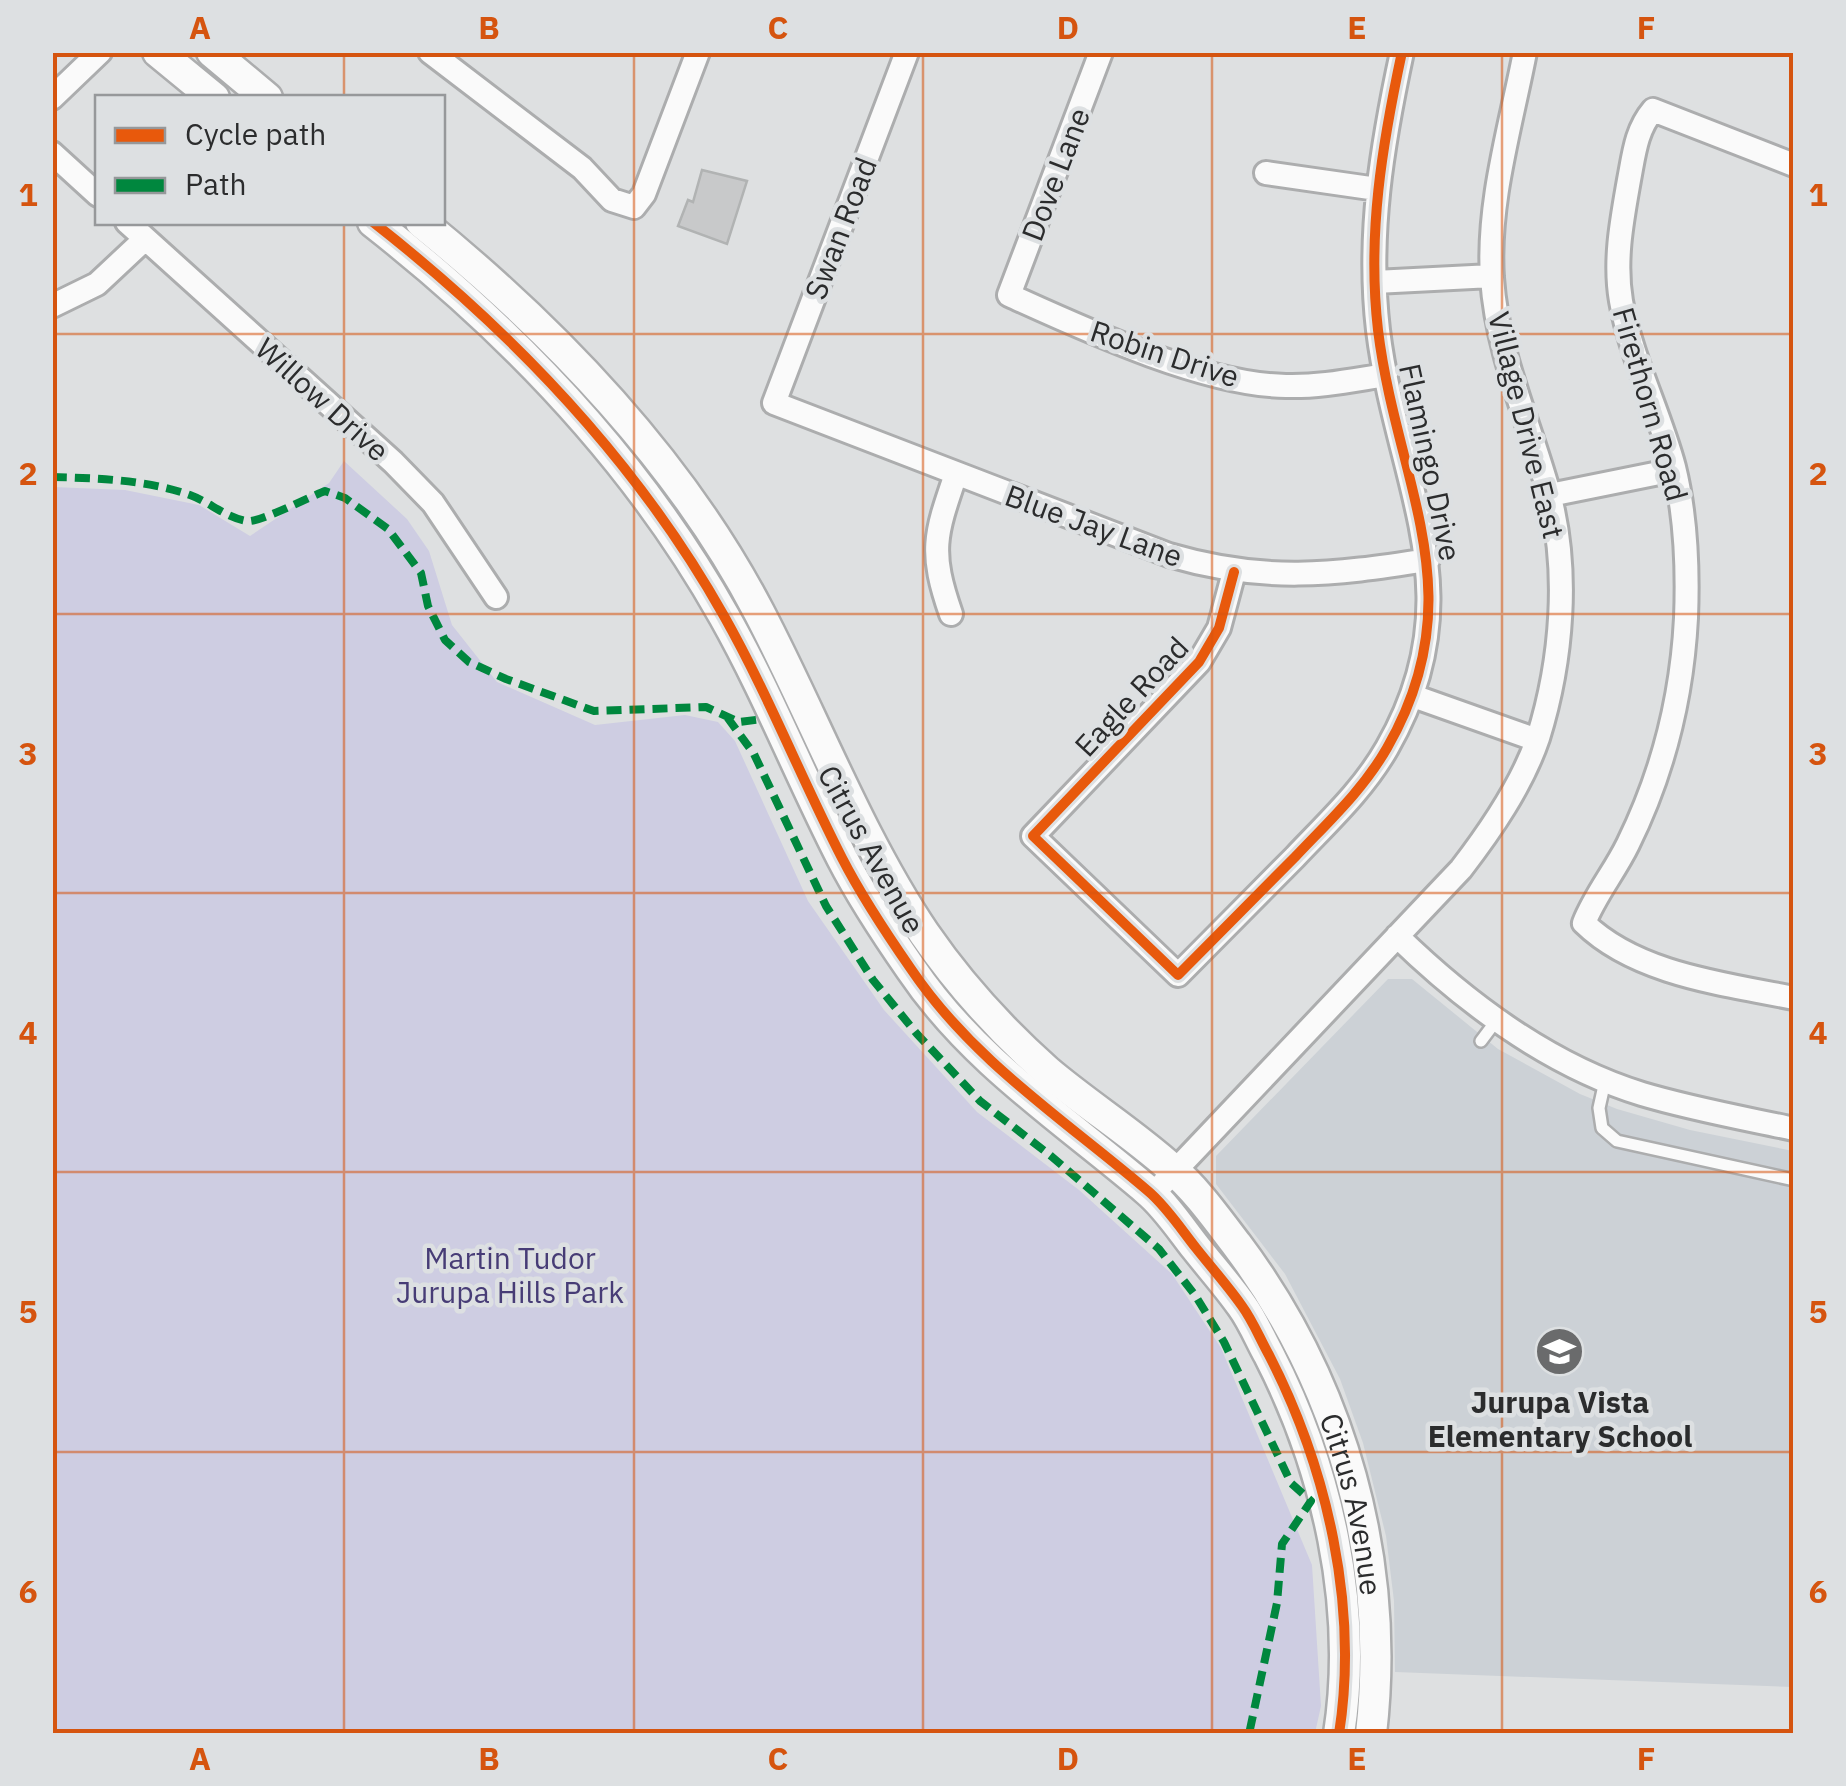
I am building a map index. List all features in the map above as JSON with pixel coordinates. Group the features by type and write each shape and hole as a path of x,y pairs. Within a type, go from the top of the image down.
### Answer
{"street":[{"path":"52,98 100,52"},
{"path":"158,52 210,95"},
{"path":"212,52 263,95"},
{"path":"430,52 582,168 612,200 634,207 644,194 698,52"},
{"name":"Swan Road","path":"774,403 907,52"},
{"name":"Dove Lane","path":"1009,295 1101,52"},
{"name":"Flamingo Drive","path":"1178,975 1365,782 1388,747 1413,696 1430,617 1428,560 1386,375 1374,282 1377,189 1402,52"},
{"name":"Village Drive East","path":"1152,1194 1444,887 1482,842 1537,740 1554,666 1560,556 1550,495 1507,366 1492,276 1499,187 1525,52"},
{"name":"Firethorn Road","path":"1794,165 1654,110 1638,134 1621,228 1618,274 1626,324 1674,470 1687,557 1680,679 1654,787 1584,923 1600,939 1658,965 1794,998"},
{"path":"52,152 95,192"},
{"path":"1266,173 1377,189"},
{"name":"Willow Drive","path":"130,225 406,476 433,504 496,597"},
{"name":"Citrus Avenue","path":"376,225 503,334 559,391 644,496 684,552 738,642 867,904 932,997 982,1053 1031,1098 1152,1194 1244,1308 1288,1392 1316,1467 1340,1580 1344,1643 1339,1734"},
{"name":"Citrus Avenue","path":"426,225 483,272 589,376 714,536 757,607 902,900 938,954 976,1000 1048,1072 1174,1170 1263,1280 1304,1352 1345,1452 1360,1510 1373,1606 1374,1700 1370,1734"},
{"path":"52,306 98,284 145,239"},
{"path":"1374,282 1492,276"},
{"name":"Robin Drive","path":"1009,295 1178,363 1237,380 1284,386 1386,375"},
{"name":"Blue Jay Lane","path":"774,403 1169,555 1234,572 1306,575 1428,560"},
{"path":"1550,495 1674,470"},
{"path":"951,614 938,576 935,551 956,474"},
{"name":"Eagle Road","path":"1178,975 1034,836 1200,662 1219,628 1234,572"},
{"path":"1413,696 1537,740"},
{"path":"1397,936 1496,1020 1532,1044 1605,1080 1686,1106 1794,1129"}],"lane":[{"path":"1481,1041 1496,1020"},
{"path":"1605,1080 1599,1108 1602,1128 1617,1141 1794,1180"}],"shaded area":[{"name":"Jurupa Vista Elementary School","path":"1388,979 1412,979 1498,1049 1580,1094 1690,1130 1793,1151 1793,1687 1395,1672 1394,1601 1386,1536 1363,1443 1340,1379 1285,1274 1216,1184 1216,1156"}],"green space":[{"name":"Martin Tudor Jurupa Hills Park","path":"344,461 407,519 429,551 452,625 497,682 595,725 685,715 718,722 735,741 808,901 884,1010 977,1112 1079,1190 1172,1274 1221,1348 1312,1565 1321,1706 1315,1733 53,1733 53,487 125,490 199,505 250,536 329,483"}],"building":[{"path":"702,170 747,181 727,244 678,226 688,200 693,202"}],"marked path":[{"path":"52,477 157,486 190,495 247,521 325,491 345,498 388,529 421,573 428,606 445,640 469,662 594,711 706,707 739,722 763,719"},
{"path":"727,717 754,754 826,906 873,980 980,1101 1159,1249 1195,1295 1224,1342 1291,1483 1311,1501 1282,1544 1277,1603 1249,1734"}],"cycle path":[{"path":"1234,572 1219,628 1199,662 1033,836 1178,975 1367,778 1387,748 1413,692 1426,640 1428,589 1423,539 1387,386 1375,295 1378,190 1402,52"},
{"path":"377,225 522,354 568,402 652,504 724,616 858,887 936,1002 991,1061 1155,1197 1246,1312 1307,1444 1333,1539 1345,1637 1339,1734"}],"place":[{"name":"Jurupa Vista Elementary School","path":"1560,1352"}]}
